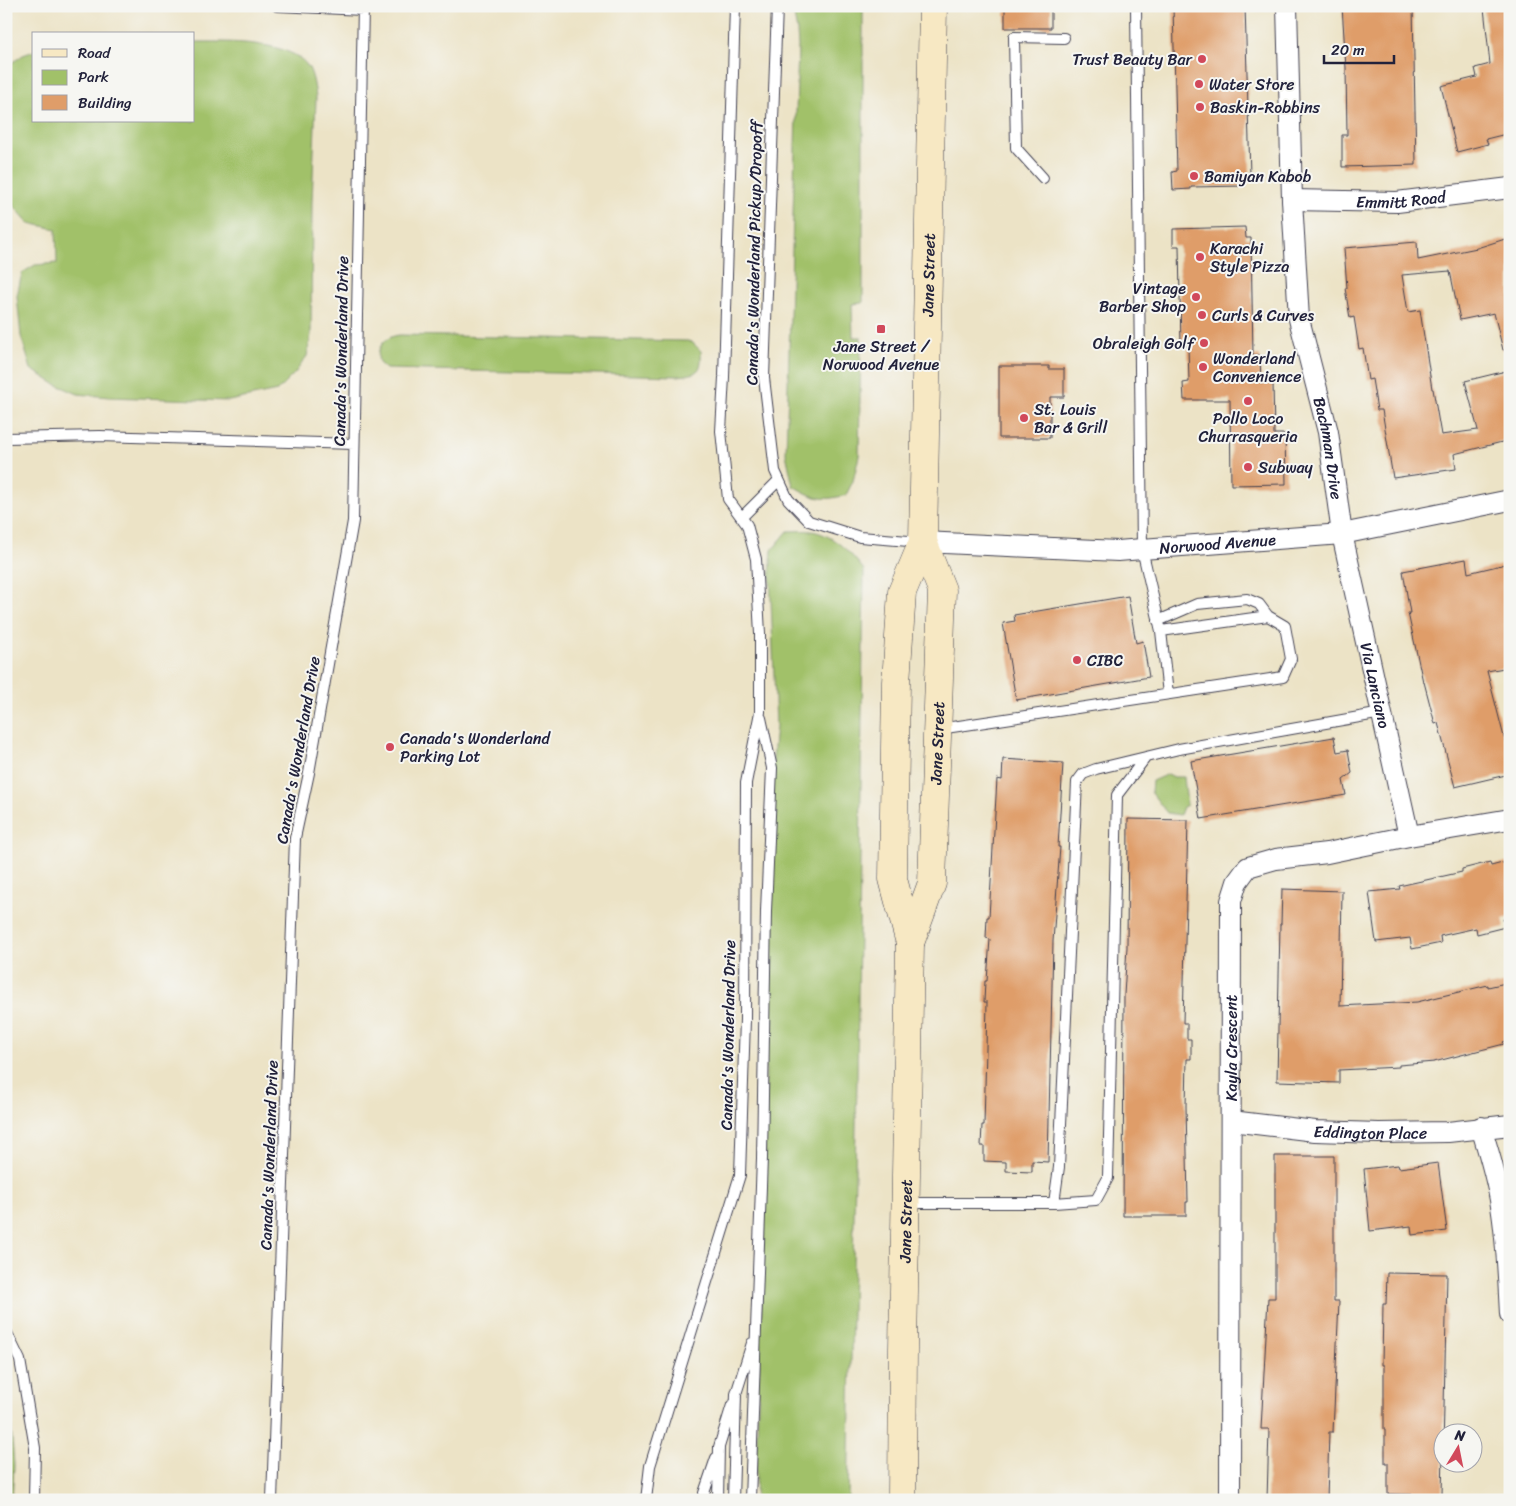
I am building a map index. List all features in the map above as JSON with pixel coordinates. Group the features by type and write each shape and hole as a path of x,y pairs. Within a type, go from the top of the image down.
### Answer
{"main road":[{"name":"Jane Street","path":"902,1500 910,943 893,879 896,682 902,592 923,542 933,6"},
{"name":"Jane Street","path":"910,943 932,883 938,729 942,590 923,542"}],"street":[{"name":"Bachman Drive","path":"1287,6 1292,200 1299,320 1328,432 1342,534"},
{"name":"Emmitt Road","path":"1292,200 1398,202 1510,188"},
{"name":"Norwood Avenue","path":"923,542 1118,551 1342,534 1510,500"},
{"name":"Via Lanciano","path":"1342,534 1409,836"},
{"name":"Kayla Crescent","path":"1230,1500 1231,901 1237,882 1248,867 1276,859 1327,853 1409,836 1510,819"},
{"name":"Eddington Place","path":"1230,1121 1315,1131 1379,1133 1448,1132 1510,1125"},
{"path":"1481,1128 1492,1162 1502,1207 1510,1314"}],"lane":[{"path":"278,6 363,8"},
{"name":"Canada's Wonderland Drive","path":"646,1500 650,1466 740,1175 745,1019 746,783 760,712 760,634 756,559 747,525 728,499 721,431 735,6"},
{"name":"Canada's Wonderland Pickup/Dropoff","path":"776,6 764,378 775,471 788,499 809,521 860,537 923,542"},
{"path":"1136,6 1142,549 1160,626 1168,694"},
{"name":"Canada's Wonderland Drive","path":"272,1500 294,838 310,773 353,522 363,8"},
{"path":"1043,178 1016,148 1014,37 1064,38"},
{"path":"6,438 100,436 354,444"},
{"path":"742,517 779,480"},
{"path":"938,729 1282,677 1291,659 1284,626 1268,616 1259,604 1247,599 1197,604 1160,626"},
{"path":"1160,626 1268,616"},
{"path":"750,1500 762,1158 766,911 772,768 760,712"},
{"path":"1054,1203 1059,1166 1077,782 1083,774 1096,769 1178,749 1382,713"},
{"path":"906,1203 1054,1203 1096,1200 1108,1178 1117,795 1146,757"},
{"path":"6,1331 20,1360 35,1448 34,1500"},
{"path":"703,1498 756,1333"},
{"path":"733,1500 736,1394"},
{"path":"718,1500 719,1447"}],"green space":[{"path":"792,6 863,6 863,303 852,304 853,337 861,337 859,456 853,481 846,495 830,498 818,498 793,486 786,454 798,46"},
{"path":"195,42 256,44 273,47 288,52 300,59 309,68 314,82 316,98 312,202 311,335 307,356 295,373 277,391 229,401 109,397 78,394 55,384 31,369 21,336 17,296 22,273 35,265 57,263 56,229 29,223 11,203 6,180 6,67 23,55 32,52 32,122 195,122"},
{"path":"400,335 688,341 701,351 701,363 695,372 678,376 386,369 379,363 378,352 386,340"},
{"path":"788,531 812,531 828,536 848,551 864,570 857,1080 848,1500 755,1500 761,1311 772,769 776,726 770,574 772,550"},
{"path":"1168,774 1174,777 1184,777 1187,805 1183,807 1180,815 1167,813 1151,792 1152,781"},
{"path":"6,1380 14,1465 12,1500 6,1500"}],"building":[{"path":"1005,6 1051,6 1051,28 1005,28"},
{"path":"1173,6 1245,6 1250,175 1245,175 1245,186 1191,187 1191,189 1173,190 1172,172 1177,171"},
{"path":"1342,6 1413,6 1416,165 1342,167 1342,135 1347,135 1346,68"},
{"path":"1510,6 1510,133 1486,139 1488,144 1457,152 1441,86 1477,77 1475,68 1490,64 1484,8"},
{"path":"1245,227 1246,238 1251,238 1253,355 1260,355 1261,383 1273,382 1274,434 1285,434 1286,484 1231,485 1230,400 1184,400 1183,383 1189,382 1188,346 1181,346 1179,246 1173,246 1173,229"},
{"path":"1505,239 1506,241 1510,240 1510,349 1503,350 1494,313 1460,320 1450,271 1402,275 1408,312 1420,310 1441,435 1478,430 1465,381 1510,370 1510,440 1454,454 1456,469 1393,478 1382,410 1377,410 1372,379 1368,380 1363,348 1359,349 1354,317 1350,318 1345,288 1347,288 1344,248 1417,242 1418,260 1477,248"},
{"name":"St. Louis Bar & Grill","path":"999,366 1049,366 1049,369 1064,369 1064,397 1050,397 1050,438 999,438"},
{"path":"1466,559 1468,573 1510,563 1510,667 1487,671 1505,741 1510,739 1510,774 1455,787 1438,723 1435,724 1423,682 1408,613 1410,613 1403,571"},
{"name":"CIBC","path":"1128,596 1136,643 1143,641 1149,677 1016,700 1003,623 1015,621 1014,615"},
{"path":"1334,737 1337,752 1348,750 1352,773 1343,780 1346,795 1201,819 1191,761"},
{"path":"1003,759 1063,763 1058,847 1060,847 1053,941 1048,1162 1032,1161 1032,1172 1006,1171 1006,1162 984,1161 984,1146 981,1146 982,1125 984,1125 987,1002 984,1002 990,939 986,938 987,917 989,917 997,779 1002,780"},
{"path":"1128,819 1188,820 1183,1023 1187,1023 1187,1039 1191,1039 1191,1059 1187,1059 1188,1202 1186,1202 1186,1216 1123,1216 1124,995 1127,947"},
{"path":"1510,861 1510,917 1503,919 1505,927 1477,934 1476,928 1440,936 1441,943 1412,949 1410,938 1376,942 1369,892 1400,889 1399,886 1462,872 1462,869 1490,862 1491,866"},
{"path":"1282,889 1342,891 1340,1006 1417,1002 1488,985 1488,987 1510,982 1510,1040 1503,1042 1504,1044 1434,1062 1399,1065 1399,1067 1339,1070 1339,1083 1277,1081"},
{"path":"1275,1156 1334,1156 1334,1301 1339,1301 1333,1432 1329,1432 1327,1500 1267,1500 1269,1429 1261,1429 1268,1298 1275,1298"},
{"path":"1438,1163 1447,1231 1412,1235 1411,1226 1370,1231 1364,1169 1398,1165 1399,1168"},
{"path":"1387,1273 1447,1274 1444,1424 1434,1424 1434,1474 1442,1474 1442,1495 1388,1494 1388,1463 1385,1463 1384,1365 1382,1365 1383,1304 1386,1304"}],"place":[{"name":"Trust Beauty Bar","path":"1202,59"},
{"name":"Water Store","path":"1199,84"},
{"name":"Baskin-Robbins","path":"1200,107"},
{"name":"Bamiyan Kabob","path":"1194,176"},
{"name":"Karachi Style Pizza","path":"1200,257"},
{"name":"Vintage Barber Shop","path":"1196,297"},
{"name":"Curls & Curves","path":"1202,315"},
{"name":"Jane Street / Norwood Avenue","path":"881,329"},
{"name":"Obraleigh Golf","path":"1204,343"},
{"name":"Wonderland Convenience","path":"1203,367"},
{"name":"Pollo Loco Churrasqueria","path":"1248,401"},
{"name":"St. Louis Bar & Grill","path":"1024,418"},
{"name":"Subway","path":"1248,467"},
{"name":"CIBC","path":"1077,660"},
{"name":"Canada's Wonderland Parking Lot","path":"390,747"}]}
